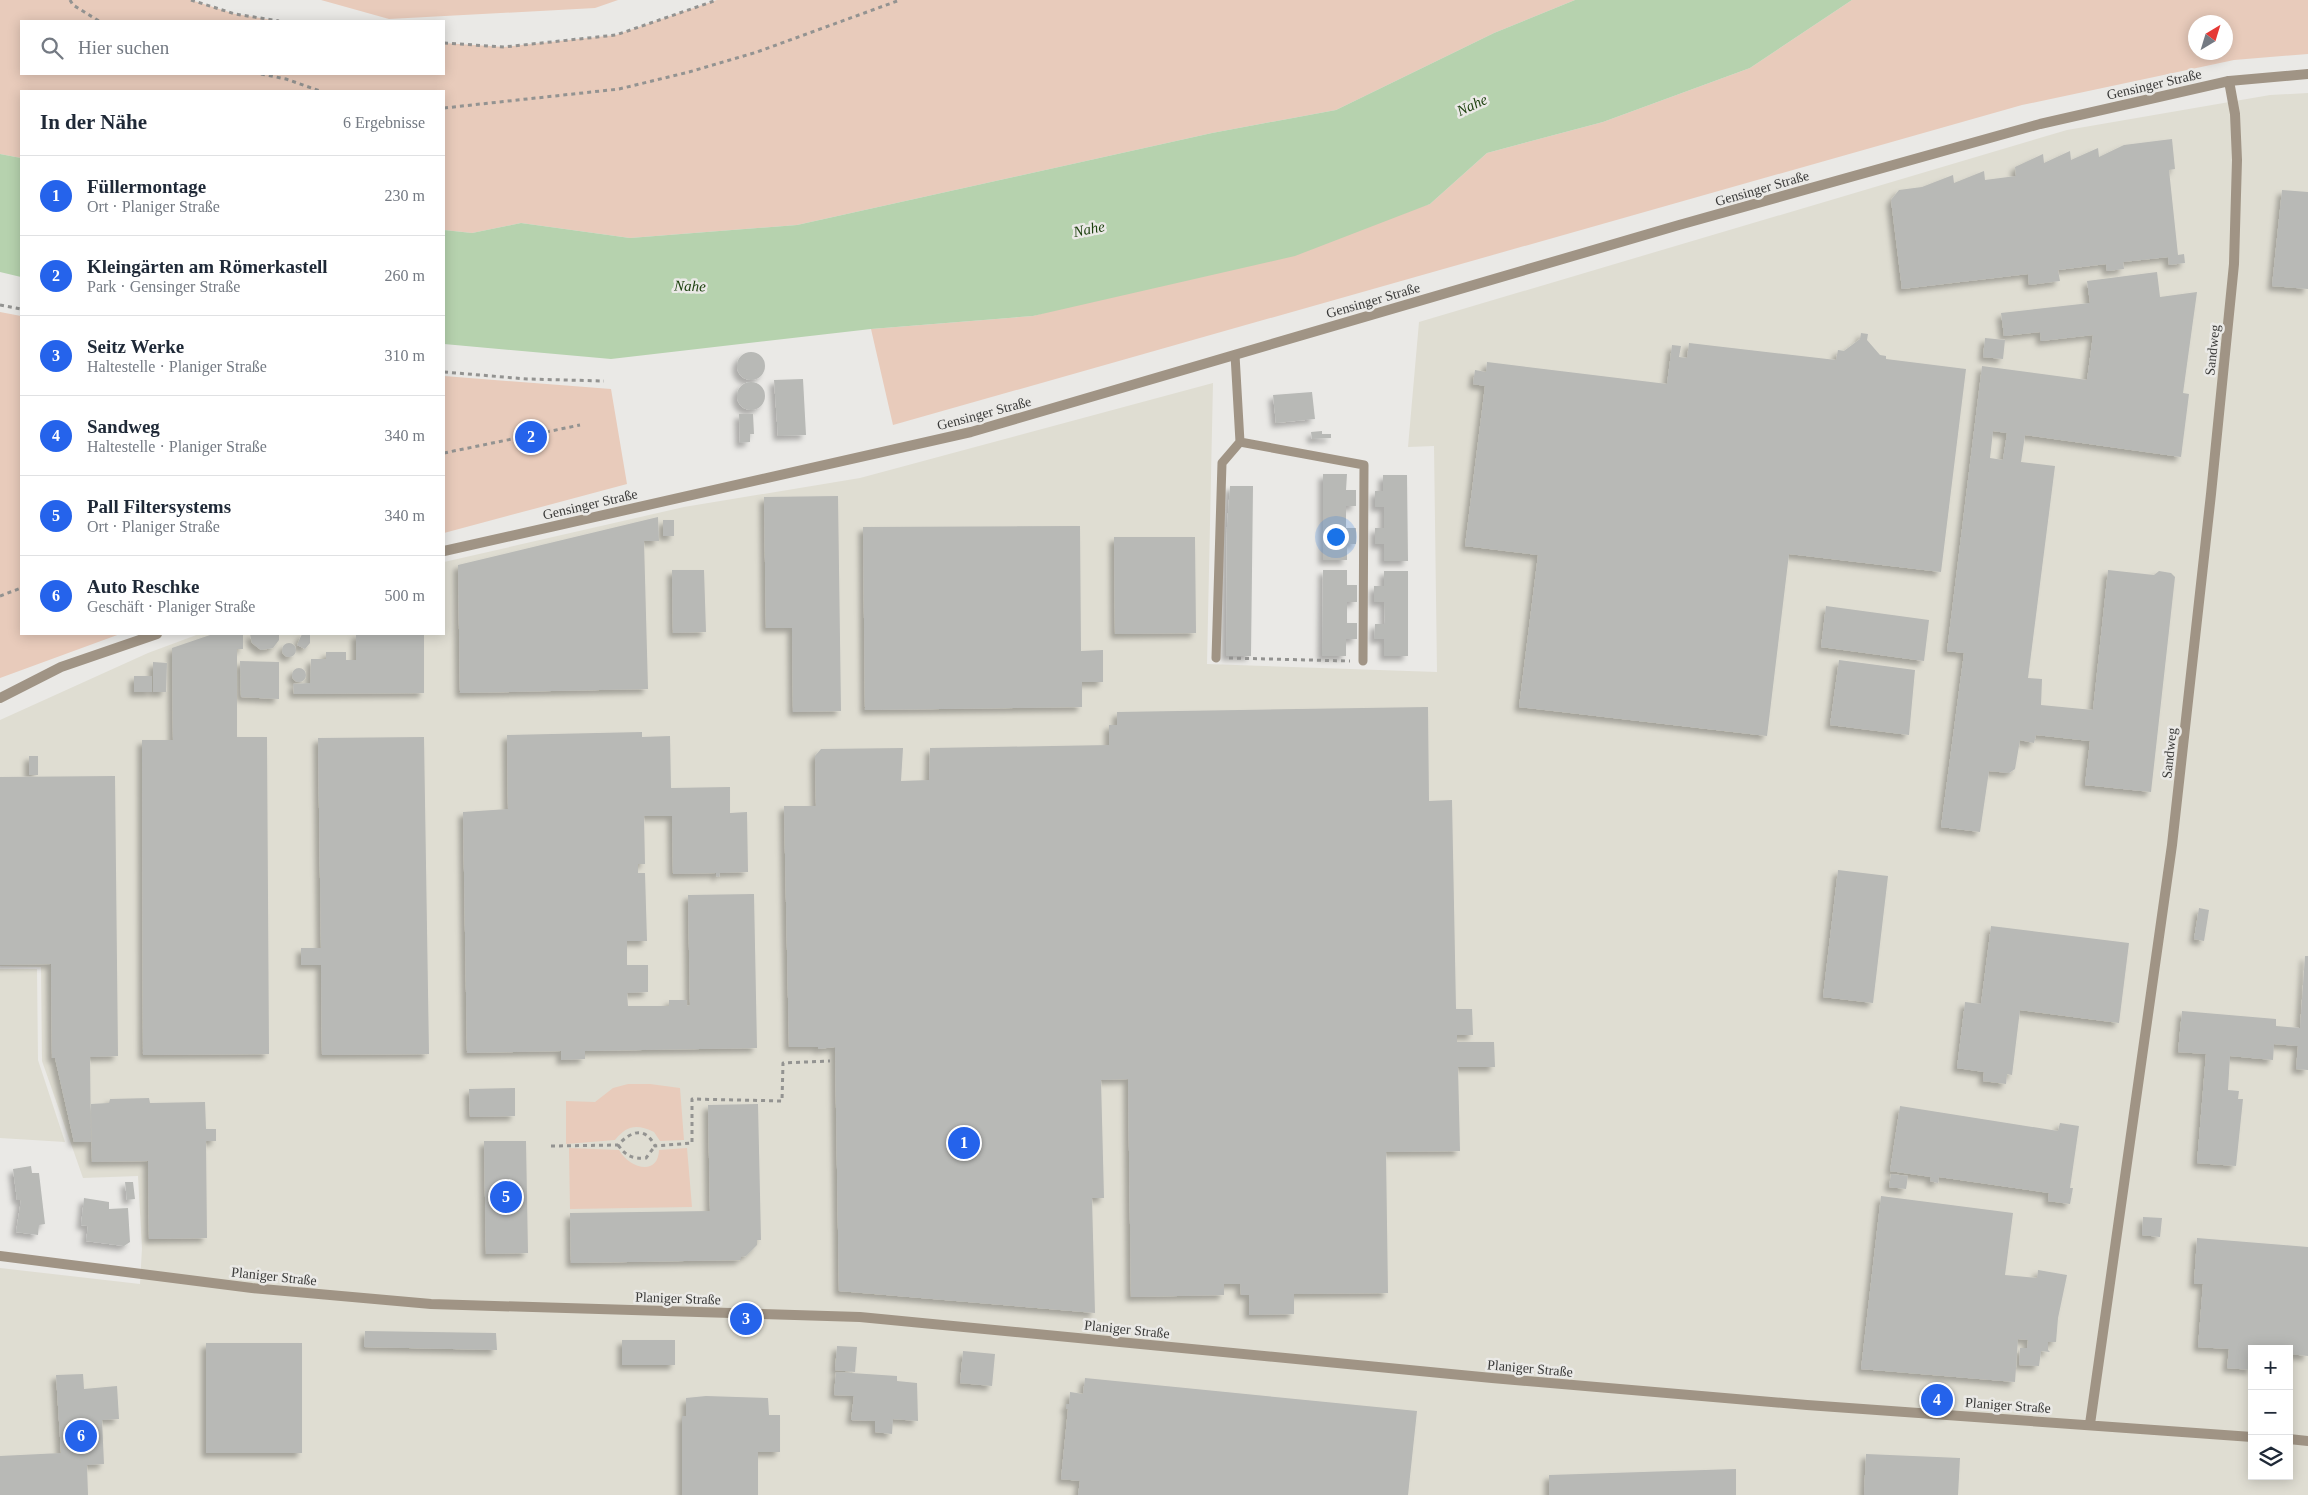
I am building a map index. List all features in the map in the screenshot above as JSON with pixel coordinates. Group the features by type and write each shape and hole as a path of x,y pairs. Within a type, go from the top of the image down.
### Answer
{"street":[{"name":"Gensinger Straße","path":"445,551 971,432 1679,225 2040,124 2229,81 2308,74"},
{"name":"Sandweg","path":"2090,1424 2172,846 2212,484 2234,264 2237,160 2235,114 2229,81"},
{"path":"0,698 61,668 153,635"},
{"name":"Planiger Straße","path":"0,1256 252,1288 432,1304 860,1317 1492,1378 1807,1405 2248,1437"},
{"path":"2293,1439 2308,1441"}],"lane":[{"path":"1216,658 1222,463 1240,442 1235,355"},
{"path":"1240,442 1364,465 1363,661"}],"path":[{"path":"70,0 72,5 97,20"},
{"path":"191,0 234,14 273,20"},
{"path":"445,43 504,47 616,35 716,0"},
{"path":"445,108 619,89 689,72 757,52 900,0"},
{"path":"266,75 286,79 317,90"},
{"path":"0,305 20,309"},
{"path":"445,372 527,379 604,380"},
{"path":"445,453 580,426"},
{"path":"0,596 20,588"},
{"path":"1216,658 1363,661"},
{"path":"655,1146 692,1144 692,1099 782,1100 783,1063 830,1062"},
{"path":"552,1146 618,1145 634,1133 642,1133 650,1137 655,1146"},
{"path":"618,1145 629,1157 637,1159 646,1158 655,1146"}],"shaded area":[{"path":"0,0 191,0 235,14 273,20 20,20 20,75 445,75 445,43 504,47 616,35 717,0 1575,0 1494,33 1336,110 1212,133 797,225 630,238 521,223 472,233 445,230 445,90 20,90 20,158 0,154"},
{"path":"321,0 618,0 595,8 389,19"},
{"path":"1852,0 2308,0 2308,54 2234,60 2022,105 893,425 871,329 1033,316 1430,204 1487,153 1603,122 1750,68"},
{"path":"2308,93 2308,1495 0,1495 0,1268 140,1284 142,1248 138,1176 83,1178 42,1061 41,967 0,966 0,720 148,653 196,635 445,635 445,562 684,507 860,478 1213,383 1207,664 1437,672 1434,446 1408,447 1419,322 2067,130 2270,95"},
{"path":"0,312 20,316 20,635 117,635 0,678"},
{"path":"445,376 611,389 627,484 445,533"},
{"path":"0,969 37,969 38,1060 65,1142 0,1138"},
{"path":"628,1084 650,1084 680,1088 684,1140 660,1141 654,1132 633,1127 624,1131 615,1140 566,1144 566,1101 595,1102 613,1088"},
{"path":"569,1148 619,1150 629,1161 636,1165 649,1167 654,1164 659,1150 687,1148 692,1207 570,1209"}],"water":[{"name":"Nahe","path":"1575,0 1852,0 1750,68 1603,122 1487,153 1430,204 1295,256 1033,316 871,329 611,359 445,344 445,230 472,233 521,223 630,238 797,225 1212,133 1336,110 1494,33"},
{"path":"0,154 20,158 20,277 0,272"}],"building":[{"path":"2172,139 2175,169 2169,170 2178,255 2184,254 2185,263 2169,265 2168,257 2123,262 2124,269 2107,271 2106,264 2058,270 2060,281 2029,285 2028,274 1902,289 1891,200 1899,190 1922,187 1953,175 1954,183 1984,171 1985,180 2016,176 2015,167 2043,154 2044,163 2070,151 2071,160 2098,148 2099,157 2124,145"},
{"path":"2282,190 2308,192 2308,289 2272,286"},
{"path":"2157,272 2160,297 2197,292 2183,393 2189,394 2181,457 2025,435 2021,462 2055,466 2028,678 2042,679 2041,705 2093,710 2108,570 2154,575 2159,571 2171,573 2175,577 2151,792 2085,785 2090,741 2036,735 2034,743 2020,740 2015,769 2009,773 1989,771 1980,832 1941,827 1964,653 1947,651 1982,366 2087,380 2093,335 2041,341 2040,332 2004,336 2001,313 2090,303 2087,281","holes":["1993,431 2007,433 2003,460 1990,458"]},
{"path":"1861,333 1868,334 1867,340 1880,355 1886,356 1886,359 1966,369 1941,572 1789,554 1767,736 1519,707 1538,555 1465,546 1485,386 1473,384 1475,370 1486,372 1487,362 1667,384 1672,345 1681,346 1679,357 1687,358 1689,343 1836,360 1838,350 1844,351 1860,339"},
{"path":"1985,338 2005,340 2003,359 1983,357"},
{"path":"751,352 761,356 765,366 761,376 751,380 741,376 737,366 741,356"},
{"path":"803,379 806,435 778,436 774,380"},
{"path":"751,382 761,386 765,396 761,406 751,410 741,406 737,396 741,386"},
{"path":"1312,392 1315,419 1276,423 1273,395"},
{"path":"739,414 753,414 754,434 750,434 750,442 740,443"},
{"path":"1322,431 1322,434 1331,434 1331,438 1312,439 1311,432"},
{"path":"1323,474 1347,474 1346,490 1356,490 1356,506 1346,506 1346,528 1356,528 1356,544 1347,544 1347,560 1323,560"},
{"path":"1383,475 1407,475 1408,561 1384,561 1384,544 1375,544 1375,528 1384,528 1384,507 1375,507 1375,491 1383,491"},
{"path":"1230,486 1253,486 1251,656 1226,656 1227,526"},
{"path":"838,496 841,711 793,712 792,628 766,628 764,497"},
{"path":"658,517 659,541 644,541 648,689 460,693 458,565"},
{"path":"663,520 674,520 674,536 663,536"},
{"path":"1080,526 1081,651 1103,650 1103,682 1082,682 1082,707 865,710 863,527"},
{"path":"1114,537 1195,537 1196,633 1115,634"},
{"path":"672,570 704,570 706,632 673,633"},
{"path":"1323,570 1347,570 1347,585 1357,585 1357,602 1347,602 1347,623 1357,623 1357,639 1346,639 1346,656 1322,656"},
{"path":"1384,571 1408,571 1408,656 1384,656 1384,639 1374,639 1375,624 1385,624 1384,602 1374,602 1374,586 1384,586"},
{"path":"1826,606 1929,620 1924,661 1821,647"},
{"path":"210,635 243,635 243,649 237,649 237,737 267,737 269,1054 143,1055 142,740 173,740 172,648"},
{"path":"250,635 279,635 279,640 273,648 261,650 252,643"},
{"path":"302,635 310,635 310,643 305,649 297,645"},
{"path":"356,635 424,635 424,693 294,694 293,684 310,683 311,659 326,659 326,652 346,652 346,660 356,660"},
{"path":"286,643 292,643 296,650 292,657 286,657 282,653 282,647"},
{"path":"1839,660 1915,670 1909,735 1830,725"},
{"path":"240,661 279,662 279,699 241,697"},
{"path":"153,662 167,663 166,692 153,692"},
{"path":"299,668 304,670 306,675 304,680 299,682 294,680 292,675 294,670"},
{"path":"134,676 152,676 152,692 134,692"},
{"path":"1428,707 1429,801 1452,800 1456,1009 1472,1009 1473,1035 1457,1035 1457,1042 1494,1042 1495,1067 1458,1067 1460,1151 1386,1152 1388,1293 1294,1294 1294,1314 1249,1315 1249,1295 1241,1295 1240,1284 1224,1284 1224,1295 1131,1297 1128,1079 1101,1080 1104,1198 1092,1198 1095,1313 839,1291 835,1047 818,1049 818,1047 789,1047 784,806 816,806 815,756 821,749 903,748 901,781 929,780 930,748 1109,745 1109,725 1117,725 1117,712"},
{"path":"642,732 642,737 670,736 671,788 730,787 730,813 747,812 748,872 720,873 719,877 716,876 716,873 673,874 672,816 644,816 645,864 638,864 638,873 645,873 647,941 627,941 627,965 648,965 648,992 627,993 628,1006 669,1006 669,1000 687,1000 687,1006 690,1005 688,895 754,894 757,1048 585,1051 585,1059 561,1060 561,1051 467,1053 463,812 508,809 507,735"},
{"path":"424,737 429,1054 322,1055 321,965 301,965 301,948 321,948 318,738"},
{"path":"29,756 38,756 38,775 29,775"},
{"path":"115,776 118,1056 90,1057 91,1142 74,1142 55,1058 52,1058 51,964 0,965 0,777"},
{"path":"1838,870 1888,876 1873,1003 1823,997"},
{"path":"2199,908 2209,910 2204,941 2194,939"},
{"path":"1991,926 2129,943 2119,1023 2020,1010 2012,1075 2007,1074 2006,1084 1983,1081 1984,1072 1957,1068 1965,1002 1981,1004"},
{"path":"2305,956 2308,956 2308,1070 2296,1069 2298,1046 2274,1044 2273,1060 2230,1056 2228,1090 2239,1091 2238,1099 2243,1099 2236,1166 2197,1163 2206,1054 2178,1052 2182,1011 2276,1019 2276,1026 2300,1028"},
{"path":"515,1088 515,1116 470,1117 469,1089"},
{"path":"149,1098 150,1103 205,1102 206,1129 216,1129 216,1141 206,1141 207,1238 149,1239 148,1161 92,1162 91,1104 109,1103 110,1099"},
{"path":"758,1104 761,1240 757,1240 757,1245 746,1256 741,1257 741,1260 571,1263 570,1213 710,1211 708,1105"},
{"path":"1900,1106 2058,1131 2060,1123 2079,1126 2070,1188 2073,1188 2070,1204 2048,1201 2049,1193 1939,1177 1938,1183 1930,1181 1931,1177 1890,1171"},
{"path":"484,1141 526,1141 528,1253 486,1254"},
{"path":"31,1166 32,1173 39,1173 45,1224 39,1225 38,1235 16,1232 21,1200 17,1200 13,1169"},
{"path":"1891,1174 1908,1176 1906,1189 1889,1187"},
{"path":"125,1182 133,1182 135,1199 127,1200"},
{"path":"1881,1196 2013,1213 2005,1275 2037,1278 2038,1270 2067,1275 2058,1318 2056,1342 2048,1342 2048,1350 2050,1352 2041,1351 2039,1366 2019,1365 2020,1348 2027,1348 2028,1340 2018,1339 2015,1382 1861,1369"},
{"path":"84,1198 109,1202 109,1209 128,1208 130,1242 124,1246 86,1241 88,1226 81,1225"},
{"path":"2143,1217 2162,1218 2160,1237 2142,1235"},
{"path":"2197,1238 2308,1247 2308,1356 2293,1354 2293,1345 2248,1345 2248,1370 2227,1368 2229,1349 2198,1347 2203,1284 2194,1284"},
{"path":"365,1331 496,1333 497,1350 364,1347"},
{"path":"622,1340 675,1340 675,1365 622,1365"},
{"path":"206,1343 302,1343 302,1453 206,1453"},
{"path":"837,1346 857,1347 855,1372 835,1370"},
{"path":"963,1351 995,1354 992,1386 960,1383"},
{"path":"836,1372 897,1376 897,1381 917,1383 918,1421 893,1419 892,1434 875,1432 875,1421 851,1420 854,1396 834,1395"},
{"path":"83,1374 84,1389 117,1386 119,1419 102,1420 104,1464 87,1465 88,1495 0,1495 0,1456 61,1453 56,1375"},
{"path":"1085,1378 1417,1411 1408,1495 1078,1495 1080,1481 1061,1479 1068,1409 1066,1409 1066,1404 1069,1404 1070,1392 1083,1394"},
{"path":"706,1396 768,1398 769,1415 780,1415 780,1452 758,1452 758,1495 682,1495 682,1416 686,1416 686,1398"},
{"path":"1866,1454 1960,1458 1958,1495 1864,1495"},
{"path":"1736,1469 1736,1495 1549,1495 1549,1475"}],"place":[{"name":"Kleingärten am Römerkastell","path":"531,437"},
{"name":"Füllermontage","path":"964,1143"},
{"name":"Pall Filtersystems","path":"506,1197"},
{"name":"Seitz Werke","path":"746,1319"},
{"name":"Sandweg","path":"1937,1400"},
{"name":"Auto Reschke","path":"81,1436"}]}
